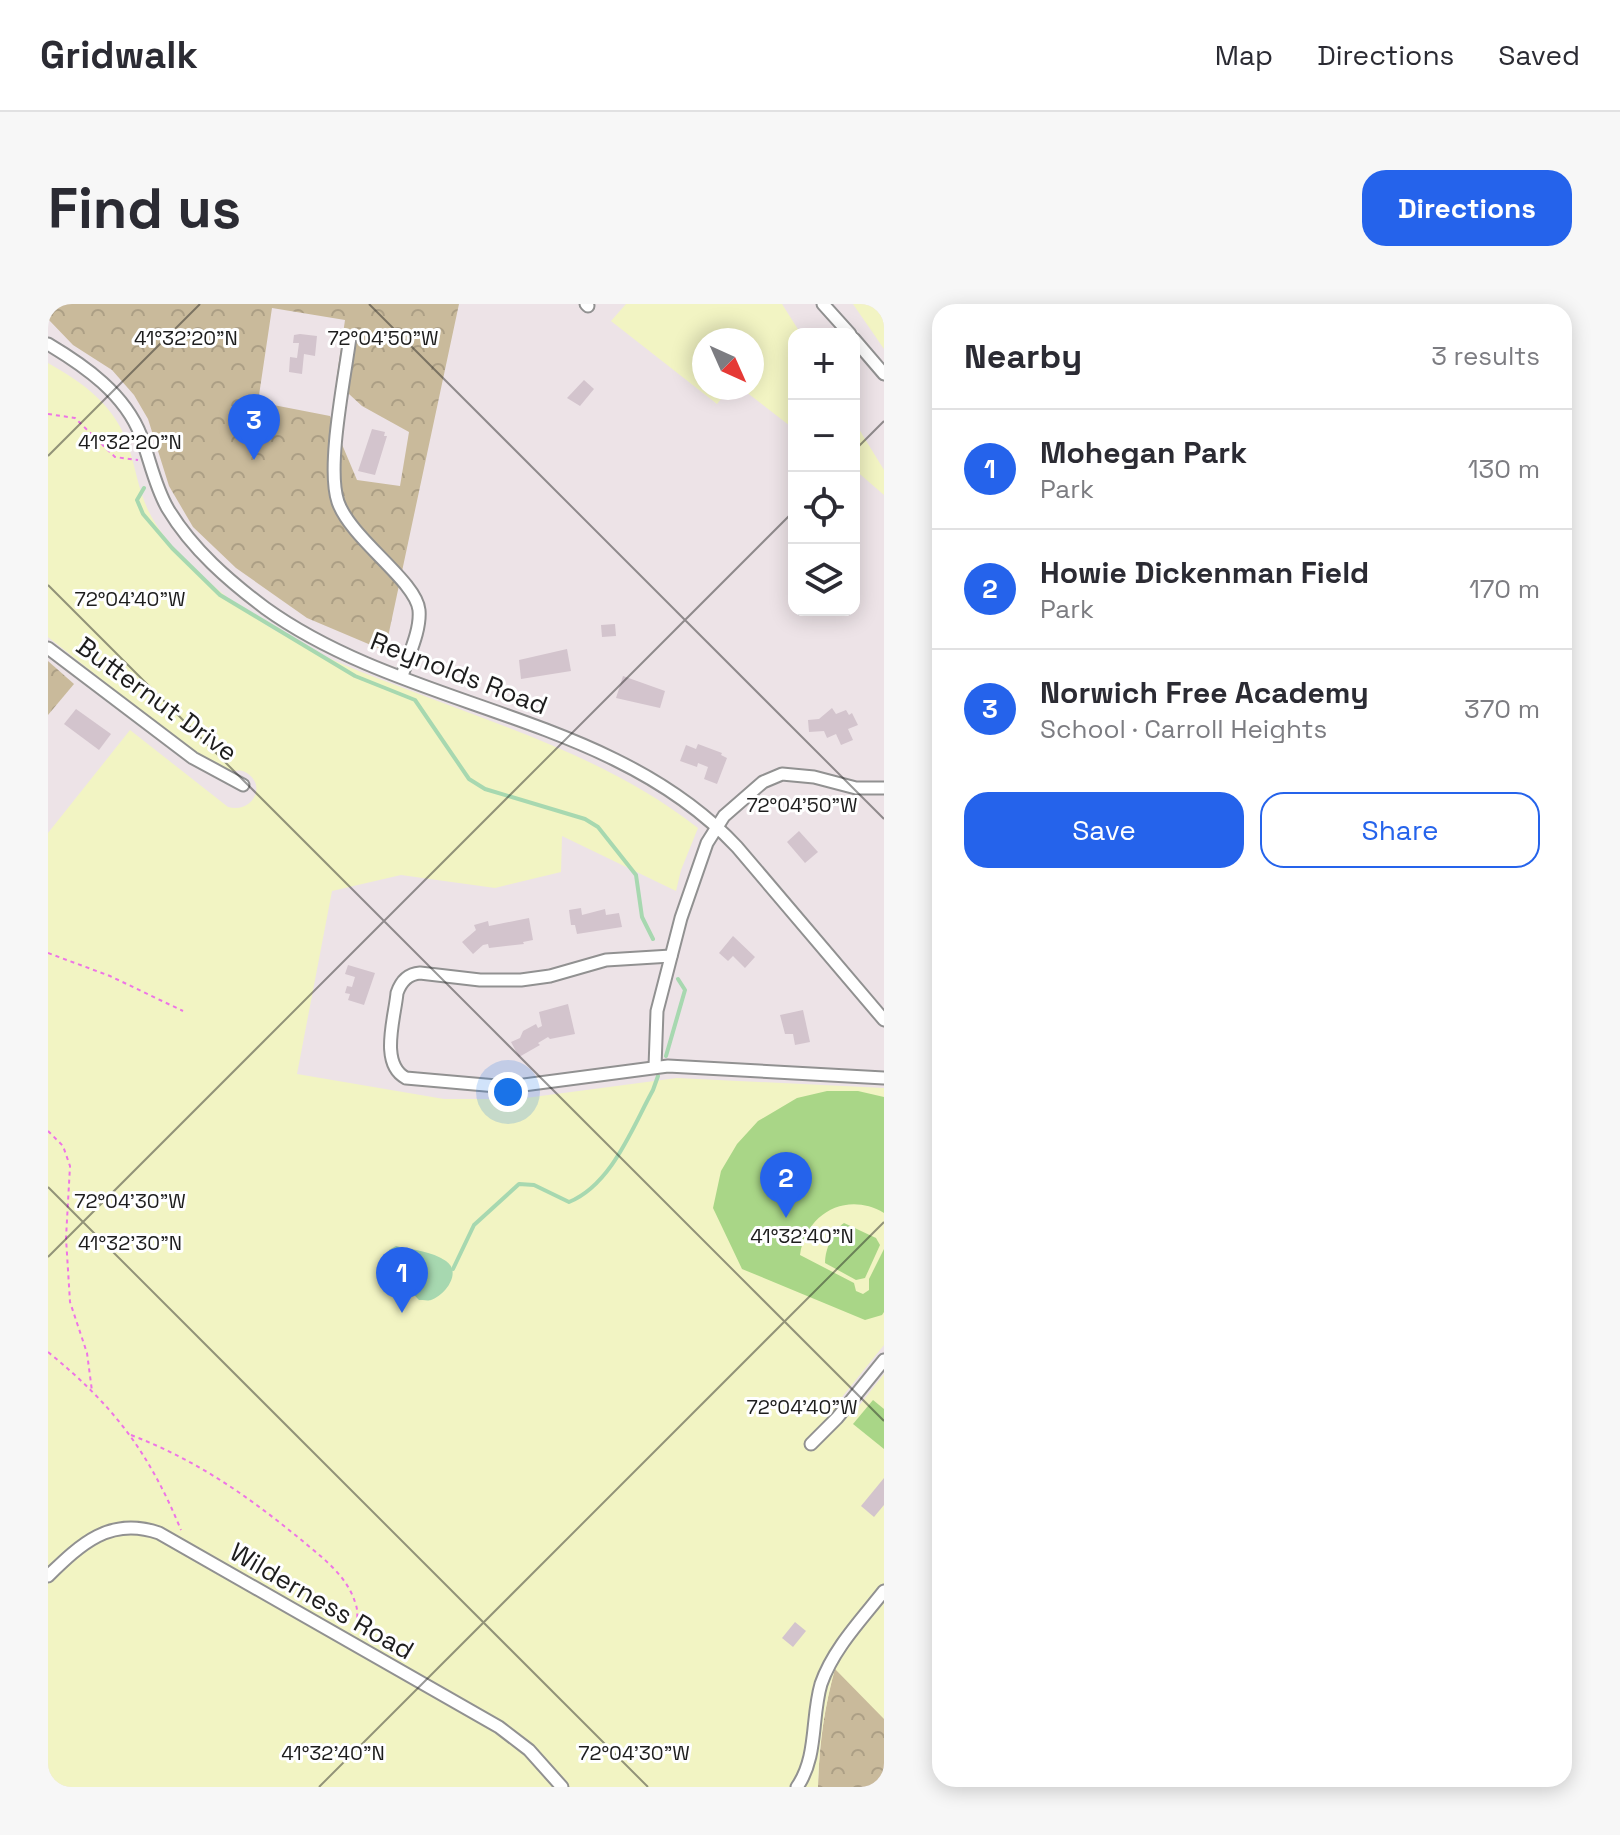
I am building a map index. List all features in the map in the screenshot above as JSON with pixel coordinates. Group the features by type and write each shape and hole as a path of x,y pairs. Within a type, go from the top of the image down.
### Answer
{"street":[{"path":"823,304 845,328"},
{"path":"350,337 334,485 347,521 417,601 418,622 402,676"},
{"name":"Reynolds Road","path":"48,344 89,371 122,404 137,428 162,497 177,523 203,554 239,587 294,627 343,651 610,756 679,798 716,827 750,863 884,1020"},
{"path":"860,346 884,374"},
{"name":"Butternut Drive","path":"48,648 193,758 243,785"},
{"path":"655,1067 656,1019 671,956 702,856 716,827 728,812 755,788 775,776 801,775 856,788 884,788"},
{"path":"671,956 606,960 550,976 521,980 480,980 420,973 411,975 401,983 397,993 391,1051 396,1071 410,1079 500,1087 655,1067 884,1078"},
{"path":"811,1444 837,1418 884,1360"},
{"name":"Wilderness Road","path":"48,1576 88,1542 116,1528 151,1530 186,1547 499,1727 529,1750 562,1787"},
{"path":"797,1787 809,1763 817,1701 825,1674 884,1591"}],"path":[{"path":"48,414 75,418 117,458 130,460 148,457"},
{"path":"48,953 110,976 183,1011"},
{"path":"48,1131 66,1152 70,1166 66,1238 70,1302 87,1353 92,1391"},
{"path":"48,1352 92,1391 131,1435 153,1468 186,1547"},
{"path":"131,1435 177,1455 235,1488 319,1554 345,1581 355,1600 357,1619 353,1645"}],"green space":[{"path":"48,304 459,304 385,651 307,618 236,568 193,527 169,486 148,419 134,395 112,370 73,345 48,319","holes":["272,308 345,320 336,382 362,406 409,432 400,486 357,480 330,416 258,402"]},
{"path":"48,661 74,684 48,715"},
{"path":"835,1668 884,1706 884,1787 818,1787 823,1727"}],"shaded area":[{"path":"626,304 782,304 797,328 788,328 788,424 757,400 764,400 764,328 692,328 692,384 611,321"},
{"path":"853,304 884,304 884,349"},
{"path":"48,363 86,388 107,408 123,433 143,497 156,524 191,566 242,609 328,658 516,730 591,763 664,803 698,828 676,891 562,836 561,872 495,888 401,875 332,891 297,1074 444,1099 518,1099 677,1078 884,1088 884,1345 838,1402 851,1416 884,1374 884,1719 835,1669 823,1728 818,1787 48,1787 48,833 130,730 228,807 237,808 250,802 256,784 245,772 219,773 48,637"},
{"path":"860,431 884,470 884,495 860,474"},
{"path":"827,1091 858,1091 884,1097 884,1213 856,1204 830,1210 810,1228 800,1255 854,1283 856,1291 863,1294 869,1290 869,1279 884,1249 884,1312 865,1320 742,1269 713,1208 721,1171 737,1144 758,1121 797,1098"},
{"path":"844,1223 876,1238 880,1245 865,1278 856,1280 825,1263 830,1241"},
{"path":"396,1246 428,1253 446,1261 453,1271 447,1288 431,1300 419,1300 392,1265 389,1250"},
{"path":"873,1400 884,1409 884,1449 853,1424"}],"building":[{"path":"294,335 317,336 315,356 304,354 302,374 289,372 290,357 297,358 299,343 293,343"},
{"path":"584,380 594,389 580,406 567,398"},
{"path":"372,429 385,432 384,436 387,436 375,475 358,471"},
{"path":"615,624 616,636 602,637 601,625"},
{"path":"567,649 571,671 521,679 519,660"},
{"path":"623,676 665,691 660,708 616,698"},
{"path":"832,708 836,714 846,710 849,715 852,713 858,725 848,729 853,740 841,745 836,734 827,738 824,731 809,732 808,720 819,719"},
{"path":"76,709 111,734 99,750 64,724"},
{"path":"698,744 727,758 717,784 704,779 708,767 680,761 686,745 696,749"},
{"path":"799,831 818,852 805,863 787,842"},
{"path":"581,908 582,915 605,909 606,915 619,913 622,927 577,934 575,925 571,925 569,910"},
{"path":"529,918 533,940 524,944 489,948 488,944 473,954 462,942 476,930 474,925 488,921 489,926"},
{"path":"733,936 755,957 745,968 733,956 728,961 719,953"},
{"path":"348,965 375,973 364,1005 348,1000 350,994 345,993 347,986 352,987 355,977 345,974"},
{"path":"568,1004 575,1034 548,1037 519,1057 511,1042 536,1024 538,1028 542,1026 539,1012"},
{"path":"803,1010 810,1042 795,1045 793,1034 785,1034 780,1015"},
{"path":"884,1478 884,1505 874,1517 861,1506"},
{"path":"795,1622 806,1631 793,1647 782,1638"}],"waterway":[{"path":"144,488 137,500 143,514 172,548 220,595 355,676 415,700 469,779 485,789 585,819 598,827 636,875 642,917 653,939"},
{"path":"666,1056 685,990 678,979"},
{"path":"453,1269 474,1225 519,1184 534,1185 569,1202 597,1182 629,1137 658,1076"}],"place":[{"name":"Norwich Free Academy","path":"254,460"},
{"name":"Howie Dickenman Field","path":"786,1218"},
{"name":"Mohegan Park","path":"402,1313"}]}
